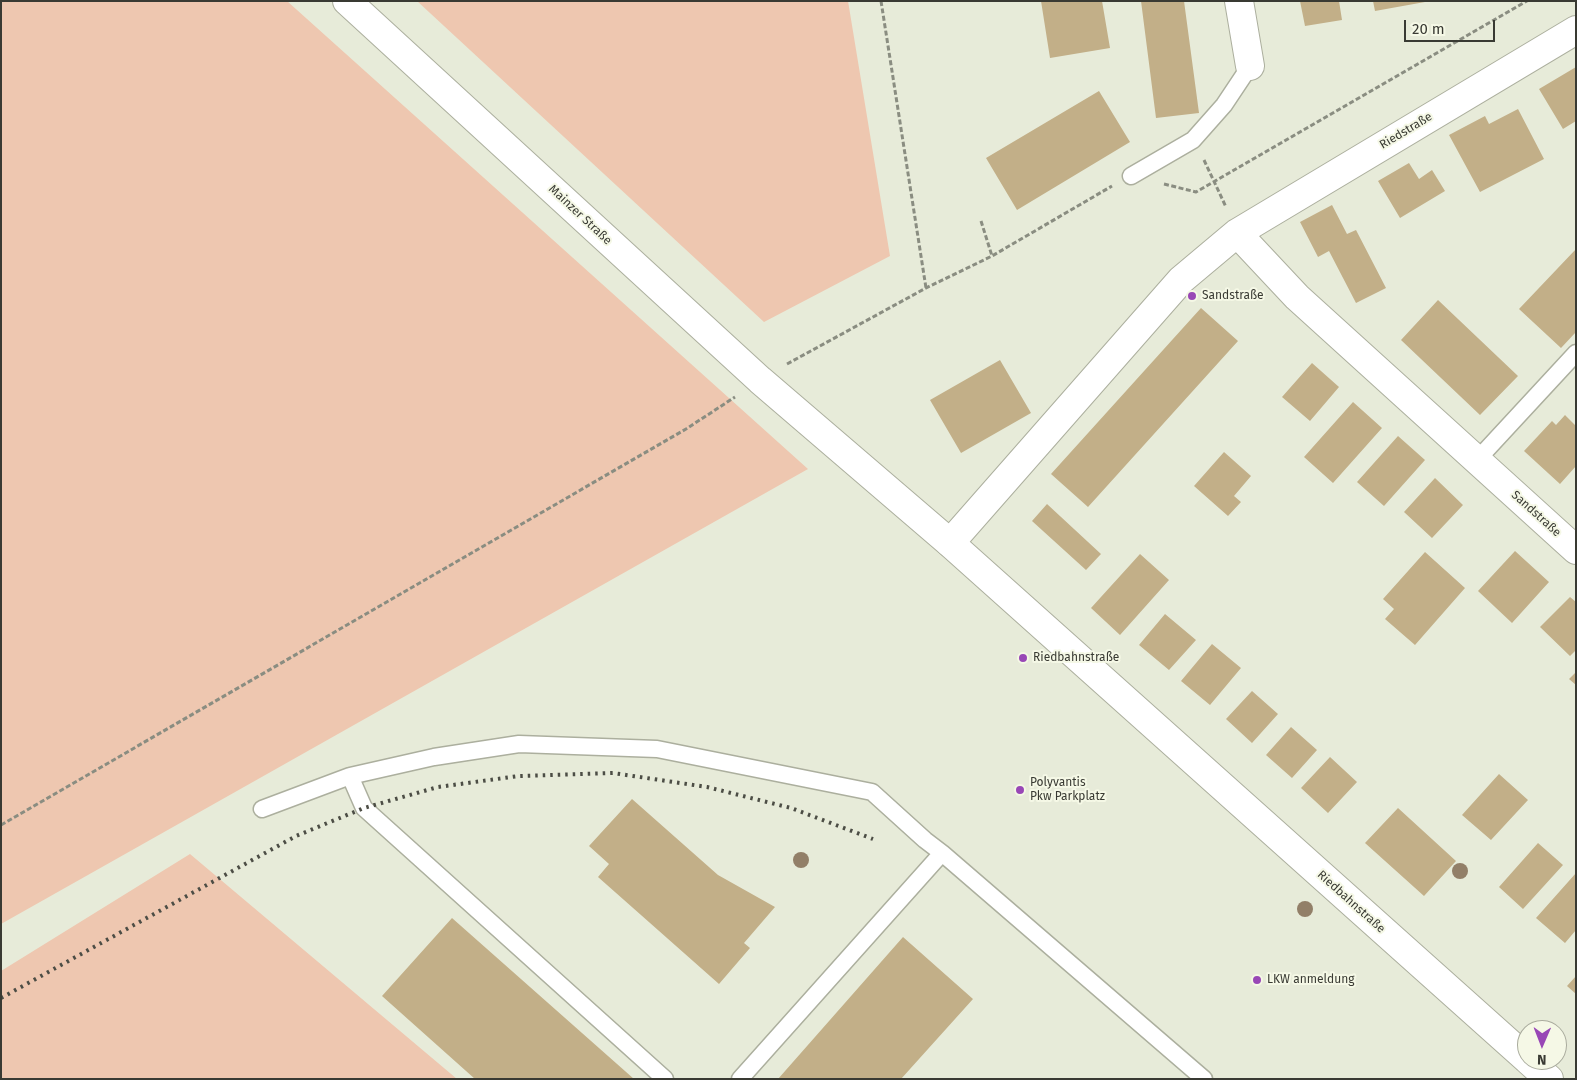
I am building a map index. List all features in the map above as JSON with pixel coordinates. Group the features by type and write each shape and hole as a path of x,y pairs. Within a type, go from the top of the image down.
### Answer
{"main road":[{"name":"Mainzer Straße","path":"348,1 760,380 814,427"},
{"path":"1239,1 1250,66"},
{"name":"Riedstraße","path":"1237,233 1576,30"},
{"path":"950,543 1181,280 1237,233"},
{"name":"Sandstraße","path":"1237,233 1297,297 1576,550"},
{"name":"Riedbahnstraße","path":"814,427 950,543 1517,1051"},
{"name":"Riedbahnstraße","path":"1539,1070 1549,1079"}],"lane":[{"path":"1131,176 1194,140 1224,106 1250,66"},
{"path":"1477,460 1576,353"},
{"path":"262,809 350,776 434,757 519,744 657,749 872,792 925,840 1204,1079"},
{"path":"350,776 364,808 665,1079"},
{"path":"740,1079 942,853"}],"path":[{"path":"880,1 926,288"},
{"path":"1,825 686,429 760,380 926,288 992,256 1131,176 1196,192 1528,1"},
{"path":"981,220 992,256"}],"shaded area":[{"path":"1,1 287,1 808,469 1,924"},
{"path":"417,1 848,1 890,256 764,322"},
{"path":"190,854 457,1079 1,1079 1,971"}],"building":[{"path":"1041,1 1102,1 1110,48 1050,58"},
{"path":"1141,1 1184,1 1199,113 1156,118"},
{"path":"1300,1 1339,1 1342,20 1305,26"},
{"path":"1373,1 1425,1 1425,2 1375,11"},
{"path":"1576,67 1576,121 1563,129 1539,89"},
{"path":"1099,91 1130,142 1017,210 986,158"},
{"path":"1518,109 1544,159 1480,192 1449,135 1485,116 1489,124"},
{"path":"1409,163 1419,179 1432,170 1445,191 1400,218 1378,181"},
{"path":"1332,205 1347,234 1356,230 1386,288 1356,303 1329,251 1318,257 1300,222"},
{"path":"1576,249 1576,332 1561,348 1519,309"},
{"path":"1438,300 1518,376 1480,415 1401,340"},
{"path":"1201,308 1238,341 1088,507 1051,474"},
{"path":"1000,360 1031,413 961,453 930,400"},
{"path":"1312,363 1339,387 1310,421 1282,397"},
{"path":"1353,402 1382,428 1333,483 1304,457"},
{"path":"1565,415 1576,426 1576,466 1560,484 1524,451 1552,421 1556,425"},
{"path":"1398,436 1425,460 1384,506 1357,482"},
{"path":"1224,452 1251,476 1234,496 1241,502 1228,516 1194,486"},
{"path":"1435,478 1463,505 1432,538 1404,512"},
{"path":"1047,504 1101,554 1086,570 1032,521"},
{"path":"1515,551 1549,582 1512,623 1478,591"},
{"path":"1425,552 1465,588 1415,645 1385,619 1394,609 1383,599"},
{"path":"1140,554 1169,580 1120,635 1091,608"},
{"path":"1570,597 1576,602 1576,650 1570,656 1540,627"},
{"path":"1165,614 1196,640 1169,670 1139,645"},
{"path":"1212,644 1241,668 1210,705 1181,681"},
{"path":"1576,672 1576,685 1569,679"},
{"path":"1252,691 1278,714 1252,743 1226,719"},
{"path":"1291,727 1317,750 1292,778 1266,755"},
{"path":"1330,757 1357,782 1328,813 1301,788"},
{"path":"1499,774 1528,800 1491,840 1462,815"},
{"path":"632,799 718,875 775,907 744,943 750,948 719,984 598,877 609,864 589,846"},
{"path":"1398,808 1456,861 1424,896 1365,843"},
{"path":"1538,843 1563,865 1523,909 1499,887"},
{"path":"1576,873 1576,930 1565,943 1536,918"},
{"path":"452,918 634,1079 475,1079 382,996"},
{"path":"903,937 973,999 901,1079 778,1079"},
{"path":"1576,976 1576,994 1567,986"}],"railway":[{"path":"1,998 296,836 364,808 438,787 519,776 613,773 707,787 791,808 873,839"}],"place":[{"name":"Sandstraße","path":"1192,296"},
{"name":"Riedbahnstraße","path":"1023,658"},
{"name":"Polyvantis Pkw Parkplatz","path":"1020,790"},
{"name":"LKW anmeldung","path":"1257,980"}]}
